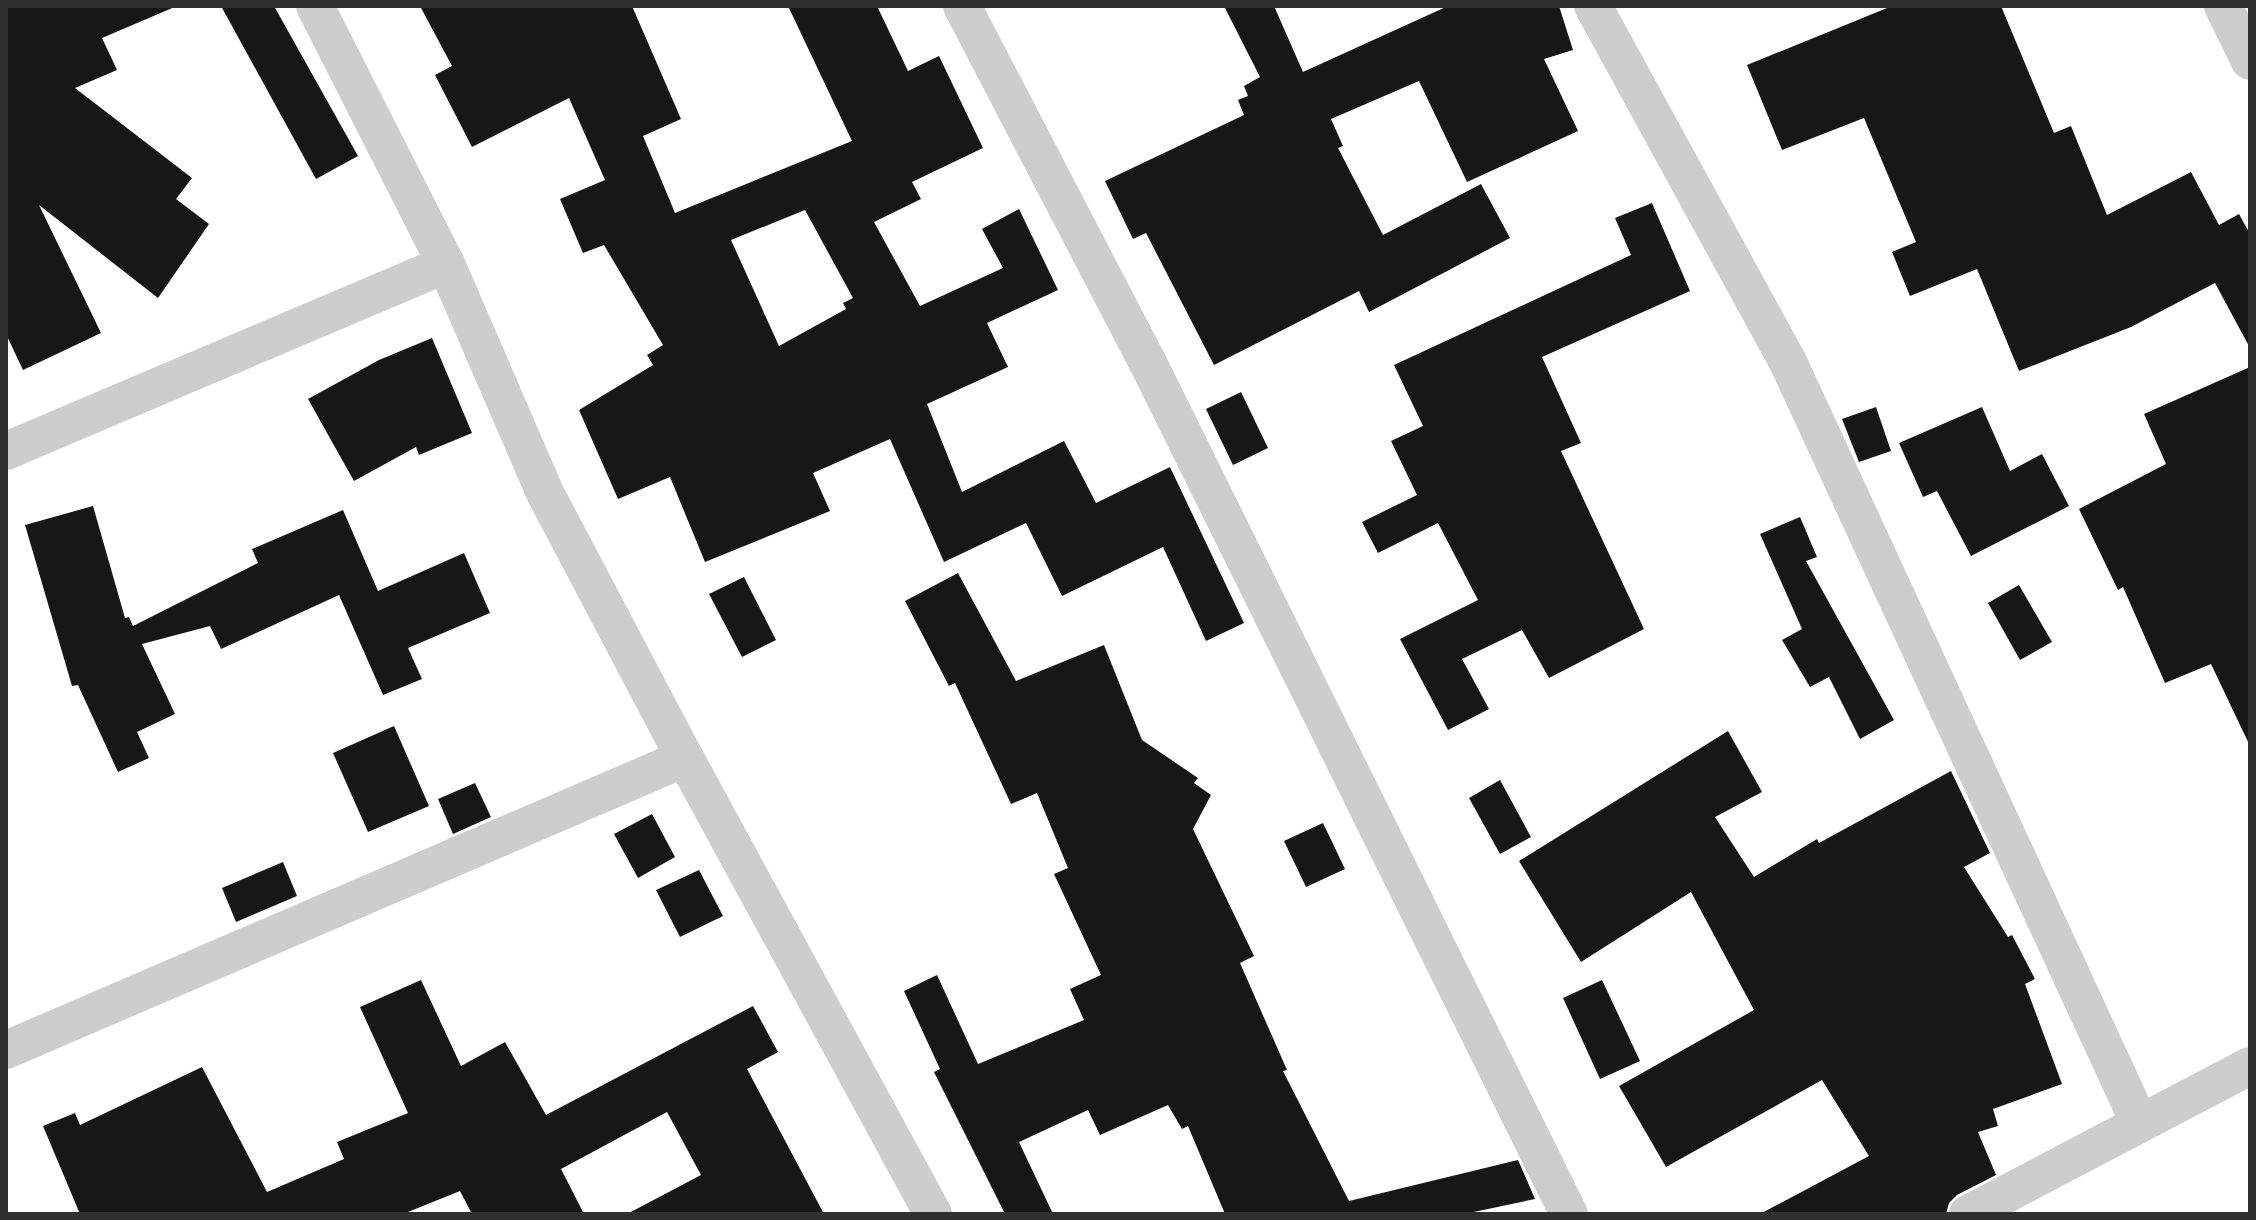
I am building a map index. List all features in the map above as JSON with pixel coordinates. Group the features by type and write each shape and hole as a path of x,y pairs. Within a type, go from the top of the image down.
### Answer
{"street":[{"path":"315,6 446,264 544,491 933,1214"},
{"path":"962,6 1146,359 1569,1214"},
{"path":"1593,6 1788,362 2139,1122"},
{"path":"2223,6 2250,61"},
{"path":"6,451 446,264"},
{"path":"6,1050 685,758"},
{"path":"1968,1214 2250,1066"}],"building":[{"path":"6,6 177,6 102,38 117,70 75,88 192,178 176,199 209,224 158,298 39,205 101,333 23,370 6,334"},
{"path":"221,6 274,6 358,156 316,179"},
{"path":"420,6 632,6 681,119 643,136 675,213 852,141 788,6 877,6 908,71 939,56 983,148 912,182 921,199 874,222 920,306 1003,268 982,229 1019,209 1058,290 987,323 1008,367 927,404 962,492 1064,441 1096,503 1170,467 1244,623 1206,641 1163,547 1062,596 1026,523 944,562 890,439 813,473 830,511 705,562 670,477 618,499 579,410 653,365 647,355 663,345 604,245 583,253 560,199 605,180 569,98 472,147 435,75 452,66","holes":["805,210 853,298 843,303 846,309 779,346 731,240"]},
{"path":"1224,6 1274,6 1303,72 1448,6 1559,6 1573,50 1544,59 1578,131 1467,182 1419,81 1331,119 1343,146 1338,148 1383,235 1481,184 1510,238 1369,312 1359,291 1214,365 1146,233 1133,239 1105,181 1244,115 1238,100 1248,96 1244,86 1260,77"},
{"path":"1892,6 2001,6 2054,133 2071,126 2107,215 2191,172 2219,225 2239,214 2250,234 2250,348 2215,283 2131,327 2019,371 1977,269 1910,296 1892,252 1916,242 1864,118 1782,150 1747,65"},
{"path":"1652,203 1690,291 1542,357 1581,443 1561,451 1644,629 1549,678 1522,630 1462,659 1489,709 1448,730 1400,639 1478,600 1438,523 1378,553 1362,522 1417,495 1391,441 1423,426 1394,365 1631,255 1615,218"},
{"path":"432,338 472,433 419,455 416,447 354,481 308,399 379,360"},
{"path":"2250,367 2250,746 2211,664 2165,683 2123,587 2118,590 2079,509 2166,464 2144,414"},
{"path":"1241,392 1268,448 1233,465 1206,409"},
{"path":"1876,407 1891,451 1859,462 1842,419"},
{"path":"1982,407 2010,471 2042,454 2069,506 1971,556 1937,491 1923,497 1899,443"},
{"path":"93,506 125,618 129,617 133,626 258,563 252,549 343,510 378,591 464,553 490,613 408,648 422,679 383,695 339,595 221,649 210,626 142,644 175,714 137,732 149,758 118,772 78,685 72,686 25,525"},
{"path":"1800,517 1817,557 1806,561 1894,720 1860,739 1829,677 1810,687 1782,640 1802,629 1760,534"},
{"path":"958,573 1016,681 1104,645 1142,740 1198,778 1194,783 1211,795 1193,829 1254,956 1240,963 1287,1070 1283,1071 1349,1201 1518,1160 1535,1199 1464,1214 1225,1214 1188,1126 1182,1129 1168,1105 1100,1135 1088,1110 1019,1142 1053,1214 1005,1214 934,1072 940,1069 904,991 937,975 978,1064 1084,1020 1070,989 1101,975 1054,874 1068,868 1037,793 1011,804 955,683 949,686 905,601"},
{"path":"744,577 776,640 742,657 709,594"},
{"path":"2019,585 2052,642 2020,660 1988,603"},
{"path":"394,726 429,806 368,832 333,753"},
{"path":"1728,731 1762,792 1715,817 1754,877 1817,839 1819,843 1951,771 1990,853 1964,867 2008,937 2012,935 2035,979 2025,984 2062,1084 1993,1109 1998,1126 1978,1132 1996,1175 1957,1195 1949,1203 1946,1214 1760,1214 1869,1156 1822,1080 1666,1167 1619,1086 1754,1010 1691,892 1581,962 1519,861"},
{"path":"1500,780 1531,837 1500,854 1469,798"},
{"path":"475,783 491,817 453,834 438,799"},
{"path":"652,814 675,857 638,878 614,834"},
{"path":"1323,823 1345,869 1306,887 1284,841"},
{"path":"283,862 297,896 236,922 222,888"},
{"path":"699,870 723,916 680,937 656,890"},
{"path":"421,980 461,1066 505,1042 546,1115 753,1006 778,1052 747,1069 824,1214 627,1214 701,1175 667,1112 561,1169 584,1214 472,1214 460,1191 403,1214 80,1214 43,1126 75,1113 80,1125 202,1067 267,1192 344,1159 337,1142 408,1113 360,1007"},
{"path":"1602,980 1640,1061 1600,1079 1563,998"}]}
